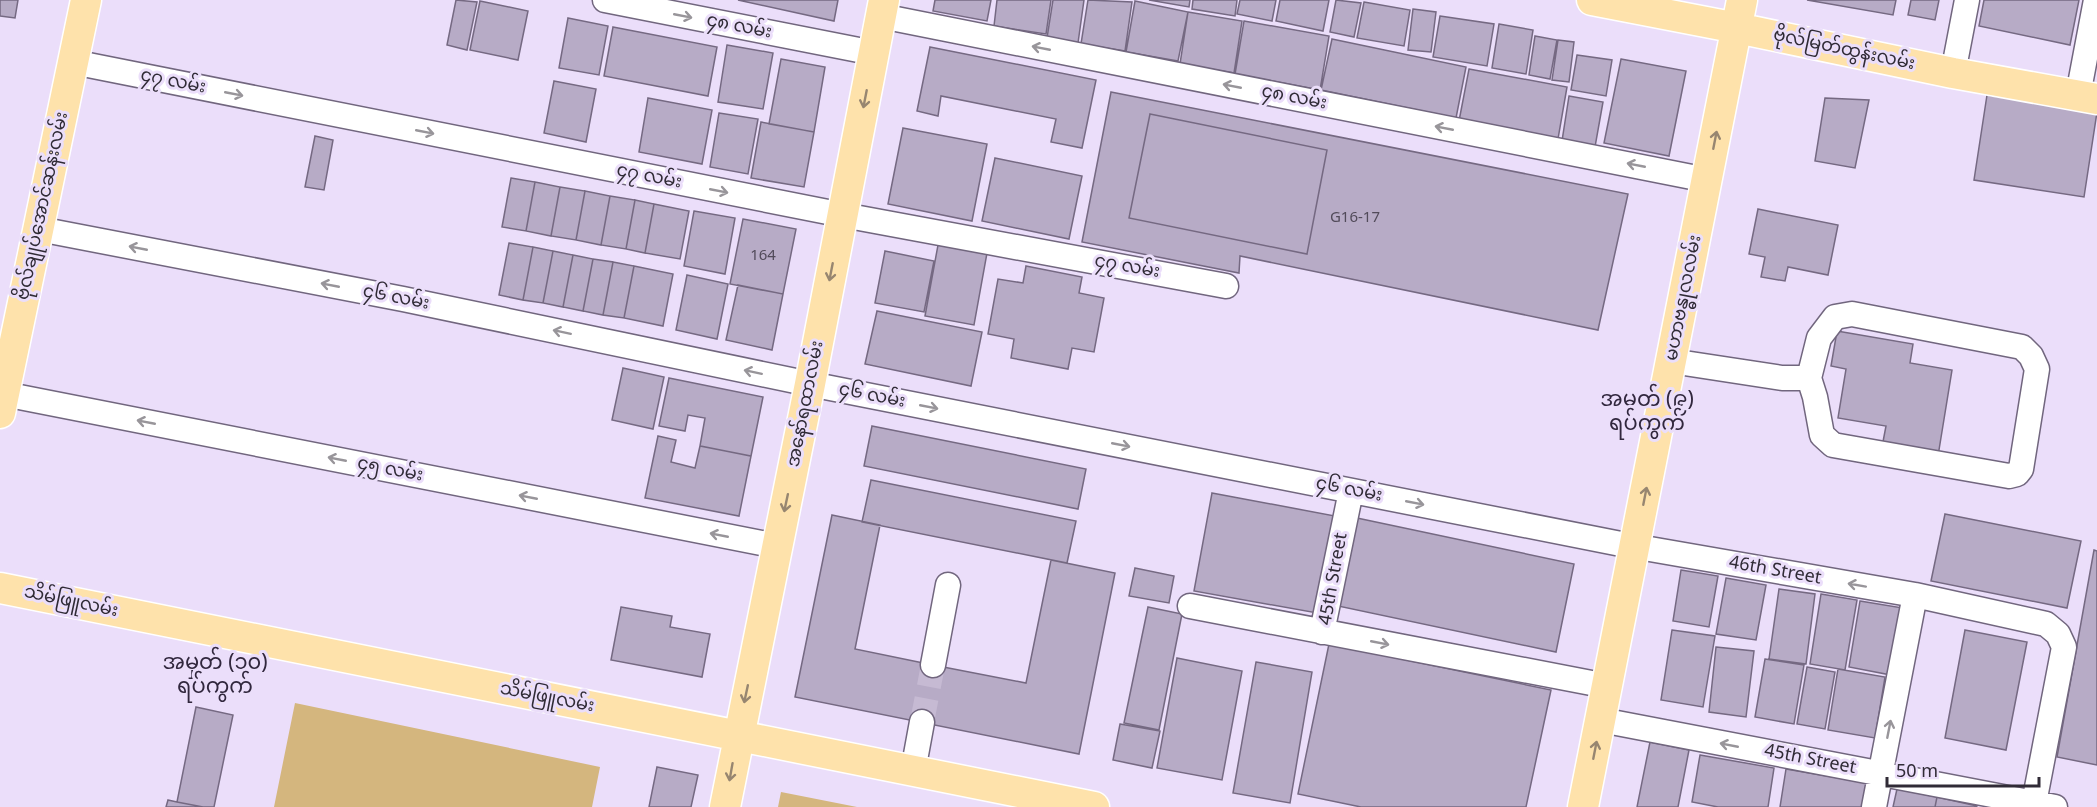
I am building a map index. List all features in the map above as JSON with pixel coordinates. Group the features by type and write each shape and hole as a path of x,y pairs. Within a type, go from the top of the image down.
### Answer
{"main road":[{"name":"ဗိုလ်ချုပ်အောင်ဆန်းလမ်း","path":"0,328 69,0"},
{"name":"ဗိုလ်ချုပ်အောင်ဆန်းလမ်း","path":"2,403 86,0"},
{"name":"ဗိုလ်မြတ်ထွန်းလမ်း","path":"1592,0 1740,14 1953,73 2087,97"},
{"name":"အနော်ရထာလမ်း","path":"725,807 810,384 882,8"},
{"name":"မဟာဗန္ဓုလလမ်း","path":"1583,807 1600,720 1599,685 1628,545 1671,361 1740,14"},
{"name":"သိမ်ဖြူလမ်း","path":"0,588 1094,807"}],"street":[{"name":"၄၈ လမ်း","path":"605,0 873,53"},
{"path":"1953,73 1967,0"},
{"path":"2087,97 2096,0"},
{"name":"၄၈ လမ်း","path":"882,8 1707,180"},
{"name":"၄၇ လမ်း","path":"74,62 843,215 1226,286"},
{"name":"၄၆ လမ်း","path":"39,229 402,299 810,384 1628,545"},
{"path":"1852,314 2022,347 2031,356 2037,369 2021,469 2017,474 2008,476 1833,445 1822,435 1809,378 1819,338 1835,317 1852,314"},
{"path":"1671,361 1782,378 1809,378"},
{"name":"၄၅ လမ်း","path":"2,403 777,546"},
{"name":"45th Street","path":"1351,490 1322,632 1599,685"},
{"name":"46th Street","path":"1628,545 1915,596 2046,624 2058,634 2064,647 2044,805"},
{"path":"933,664 948,585"},
{"path":"1874,807 1915,596"},
{"path":"1190,606 1322,632"},
{"name":"45th Street","path":"1600,720 2044,805"},
{"path":"913,771 922,723"}],"shaded area":[{"path":"295,703 600,767 592,807 274,807"},
{"path":"781,792 857,807 778,807"}],"building":[{"path":"0,0 18,0 15,18 0,16"},
{"path":"456,0 477,2 467,50 447,45"},
{"path":"738,0 838,0 834,21"},
{"path":"935,0 991,0 987,21 933,11"},
{"path":"997,0 1051,0 1046,34 994,26"},
{"path":"1053,0 1084,0 1078,43 1047,38"},
{"path":"1088,0 1132,2 1125,51 1081,44"},
{"path":"1149,0 1190,0 1189,7"},
{"path":"1193,0 1237,0 1235,16 1192,9"},
{"path":"1240,0 1276,0 1272,21 1237,14"},
{"path":"1280,0 1329,0 1323,31 1276,21"},
{"path":"1336,0 1361,3 1354,37 1330,32"},
{"path":"1807,0 1896,0 1893,15"},
{"path":"1911,0 1939,0 1935,20 1908,15"},
{"path":"1984,0 2079,0 2070,45 1979,26"},
{"path":"480,1 528,11 518,60 470,50"},
{"path":"1135,1 1188,12 1178,61 1126,52"},
{"path":"1364,2 1410,10 1404,46 1357,38"},
{"path":"1413,9 1436,12 1431,52 1408,50"},
{"path":"1188,12 1242,21 1234,73 1180,64"},
{"path":"1440,16 1494,24 1487,66 1433,57"},
{"path":"568,18 608,26 599,75 559,68"},
{"path":"1244,21 1329,36 1320,90 1235,74"},
{"path":"1499,24 1533,30 1526,74 1492,68"},
{"path":"613,27 717,47 708,96 604,76"},
{"path":"1535,36 1557,40 1550,79 1529,75"},
{"path":"1332,39 1466,67 1456,118 1321,90"},
{"path":"1558,40 1574,42 1569,82 1552,80"},
{"path":"727,45 773,53 763,109 718,102"},
{"path":"930,47 1096,80 1082,148 1051,142 1056,119 941,96 938,116 917,111"},
{"path":"1577,55 1612,60 1606,96 1571,90"},
{"path":"781,59 825,67 814,132 769,124"},
{"path":"1621,59 1686,71 1669,156 1604,143"},
{"path":"1469,69 1567,87 1558,139 1459,121"},
{"path":"554,81 596,89 586,142 544,133"},
{"path":"1111,92 1628,194 1598,330 1240,256 1239,273 1082,242"},
{"path":"1987,95 2097,112 2084,197 1974,180"},
{"path":"1569,96 1603,102 1595,147 1562,141"},
{"path":"648,98 712,110 702,164 639,152"},
{"path":"1825,98 1869,100 1855,168 1815,161"},
{"path":"719,113 758,119 748,174 710,167"},
{"path":"1150,114 1327,150 1307,254 1129,218"},
{"path":"761,122 814,132 804,187 751,178"},
{"path":"903,128 987,144 972,221 888,204"},
{"path":"315,136 333,140 324,190 305,187"},
{"path":"995,158 1082,176 1069,239 982,221"},
{"path":"511,178 535,182 526,231 502,227"},
{"path":"535,182 560,187 551,236 526,231"},
{"path":"560,187 585,191 576,240 551,236"},
{"path":"585,191 610,196 601,245 576,240"},
{"path":"610,196 635,200 626,249 601,245"},
{"path":"635,200 654,204 645,253 626,249"},
{"path":"654,204 689,211 680,259 645,253"},
{"path":"1758,209 1838,225 1828,275 1788,267 1785,281 1761,277 1765,257 1749,254"},
{"path":"694,211 735,218 725,274 684,266"},
{"path":"743,219 796,229 783,294 730,284"},
{"path":"509,243 533,247 523,300 499,295"},
{"path":"938,245 987,253 974,325 925,316"},
{"path":"533,247 553,251 543,303 523,300"},
{"path":"553,251 573,255 563,307 543,303"},
{"path":"885,251 934,261 924,312 875,303"},
{"path":"573,255 593,259 583,311 563,307"},
{"path":"593,259 613,262 603,315 583,311"},
{"path":"613,262 634,266 624,318 603,315"},
{"path":"634,266 673,274 663,326 624,318"},
{"path":"1026,266 1082,277 1079,293 1104,298 1094,352 1072,348 1068,369 1011,358 1014,339 988,334 998,279 1023,283"},
{"path":"687,275 728,284 717,339 676,330"},
{"path":"738,285 783,294 772,350 726,340"},
{"path":"877,311 982,332 971,386 865,364"},
{"path":"1837,331 1913,344 1910,363 1952,370 1938,456 1882,447 1886,426 1838,418 1846,369 1831,366"},
{"path":"623,368 664,377 653,429 612,420"},
{"path":"669,378 763,397 751,456 700,446 705,418 688,415 685,431 659,426"},
{"path":"872,426 1086,469 1078,509 864,466"},
{"path":"658,436 676,440 671,462 695,468 700,446 751,456 739,516 645,498"},
{"path":"871,480 1076,521 1067,563 862,522"},
{"path":"1212,493 1335,516 1317,613 1194,591"},
{"path":"1945,514 2081,541 2067,608 1931,581"},
{"path":"832,515 880,525 855,649 933,665 1026,683 1051,560 1115,573 1079,754 795,697"},
{"path":"1357,518 1574,564 1556,652 1338,606"},
{"path":"2094,550 2097,551 2097,765 2057,757"},
{"path":"1135,568 1174,576 1169,603 1129,596"},
{"path":"1681,570 1718,576 1709,627 1673,621"},
{"path":"1726,578 1766,585 1756,640 1716,634"},
{"path":"1779,589 1815,594 1806,664 1769,659"},
{"path":"1821,594 1857,600 1845,670 1810,664"},
{"path":"1860,601 1903,608 1891,675 1849,667"},
{"path":"621,607 672,616 670,627 710,634 702,677 611,660"},
{"path":"1148,607 1182,614 1159,730 1124,723"},
{"path":"1672,630 1715,636 1703,707 1661,700"},
{"path":"1965,630 2027,642 2006,750 1945,738"},
{"path":"1329,644 1551,690 1526,807 1361,807 1298,794"},
{"path":"1716,647 1754,651 1746,717 1709,712"},
{"path":"1177,658 1242,671 1222,780 1157,768"},
{"path":"1765,659 1804,665 1794,724 1755,717"},
{"path":"1256,662 1312,672 1290,803 1233,793"},
{"path":"1807,667 1835,672 1825,729 1797,724"},
{"path":"1838,669 1885,677 1875,738 1828,730"},
{"path":"196,707 233,715 214,807 177,802"},
{"path":"1120,724 1160,731 1152,768 1113,760"},
{"path":"1650,742 1689,750 1678,807 1637,807"},
{"path":"1700,755 1774,768 1768,807 1718,807 1692,802"},
{"path":"657,767 698,775 691,807 649,807"},
{"path":"1786,769 1868,783 1864,807 1780,807"},
{"path":"1897,789 1937,797 1935,807 1893,807"},
{"path":"1937,797 1977,806 1935,807"},
{"path":"168,800 177,802 203,807 166,807"}],"tunnel":[{"path":"922,722 933,665"}],"district":[{"name":"အမှတ် (၉) ရပ်ကွက်","path":"1647,413"},
{"name":"အမှတ် (၁၀) ရပ်ကွက်","path":"215,676"}]}
